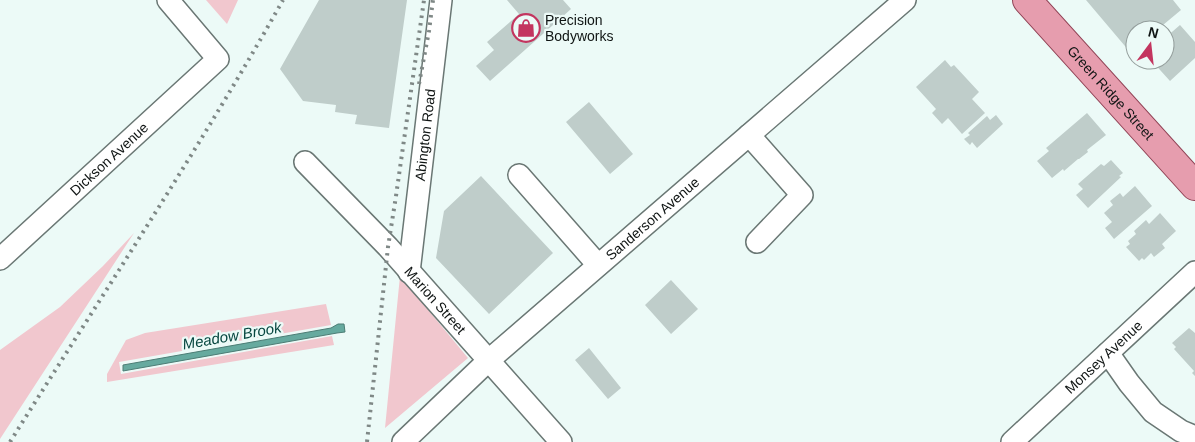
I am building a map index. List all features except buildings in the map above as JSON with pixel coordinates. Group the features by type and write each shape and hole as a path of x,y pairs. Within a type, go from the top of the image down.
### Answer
{"main road":[{"name":"Green Ridge Street","path":"1027,0 1195,186"}],"street":[{"name":"Dickson Avenue","path":"0,258 218,59 168,0"},
{"name":"Abington Road","path":"409,272 441,0"},
{"name":"Sanderson Avenue","path":"403,442 489,360 905,0"},
{"path":"749,135 802,195 757,242"},
{"name":"Marion Street","path":"305,162 388,247 561,442"},
{"path":"519,176 598,265"},
{"name":"Monsey Avenue","path":"1012,442 1195,272"},
{"path":"1108,353 1153,412 1195,438"}],"shaded area":[{"path":"206,0 238,0 227,24"},
{"path":"134,233 0,439 0,350 60,307"},
{"path":"400,276 468,358 385,428"},
{"path":"326,304 331,325 119,362 121,374 332,336 334,345 107,382 107,374 126,340 145,333"},
{"path":"338,324 344,324 345,332 123,371 123,365 331,328"}],"railway":[{"path":"10,442 184,167 283,0"},
{"path":"367,442 388,247 424,0"},
{"path":"419,84 433,0"}],"place":[{"name":"Precision Bodyworks","path":"526,28"}],"water label":[{"name":"Meadow Brook","path":"232,336"}]}
